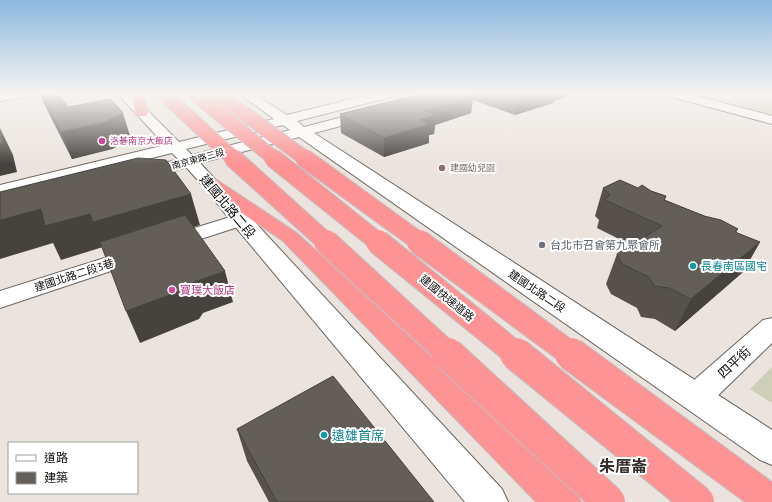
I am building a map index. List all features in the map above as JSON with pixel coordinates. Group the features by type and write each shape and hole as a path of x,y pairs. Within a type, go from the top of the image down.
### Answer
{"highway":[{"path":"190,117 609,502"},
{"name":"建國快速道路","path":"224,117 698,502"},
{"path":"250,117 772,502"},
{"path":"211,184 290,237 562,502"}],"street":[{"name":"建國北路二段","path":"145,117 211,184 240,220 490,502"},
{"name":"建國北路二段","path":"282,117 772,449"},
{"path":"295,126 305,117"},
{"path":"295,126 344,117"},
{"name":"南京東路三段","path":"0,190 182,154 295,126"},
{"name":"南京東路三段","path":"129,179 182,154"},
{"name":"建國北路二段3巷","path":"0,300 240,220"},
{"name":"四平街","path":"696,397 772,327"}],"green space":[{"path":"772,367 772,403 750,389"}],"building":[{"path":"53,117 114,117 103,123 61,132"},
{"path":"346,117 428,117 420,120 430,124 384,138"},
{"path":"0,130 3,144 0,144"},
{"path":"138,158 166,160 191,194 93,222 90,214 45,226 41,209 0,220 0,192"},
{"path":"620,180 638,188 642,185 651,191 666,196 664,200 704,216 721,220 738,229 735,232 760,242 691,299 669,288 654,286 649,277 622,264 617,254 662,226 605,200 610,195 603,188"},
{"path":"185,215 225,271 194,282 189,288 126,311 100,242"},
{"path":"333,376 434,502 277,502 237,429"}],"place":[{"name":"洛碁南京大飯店","path":"102,141"},
{"name":"建國幼兒園","path":"442,168"},
{"name":"台北市召會第九聚會所","path":"542,245"},
{"name":"長春南區國宅","path":"693,266"},
{"name":"寶璞大飯店","path":"172,290"},
{"name":"遠雄首席","path":"324,435"}],"district":[{"name":"朱厝崙","path":"623,466"}]}
